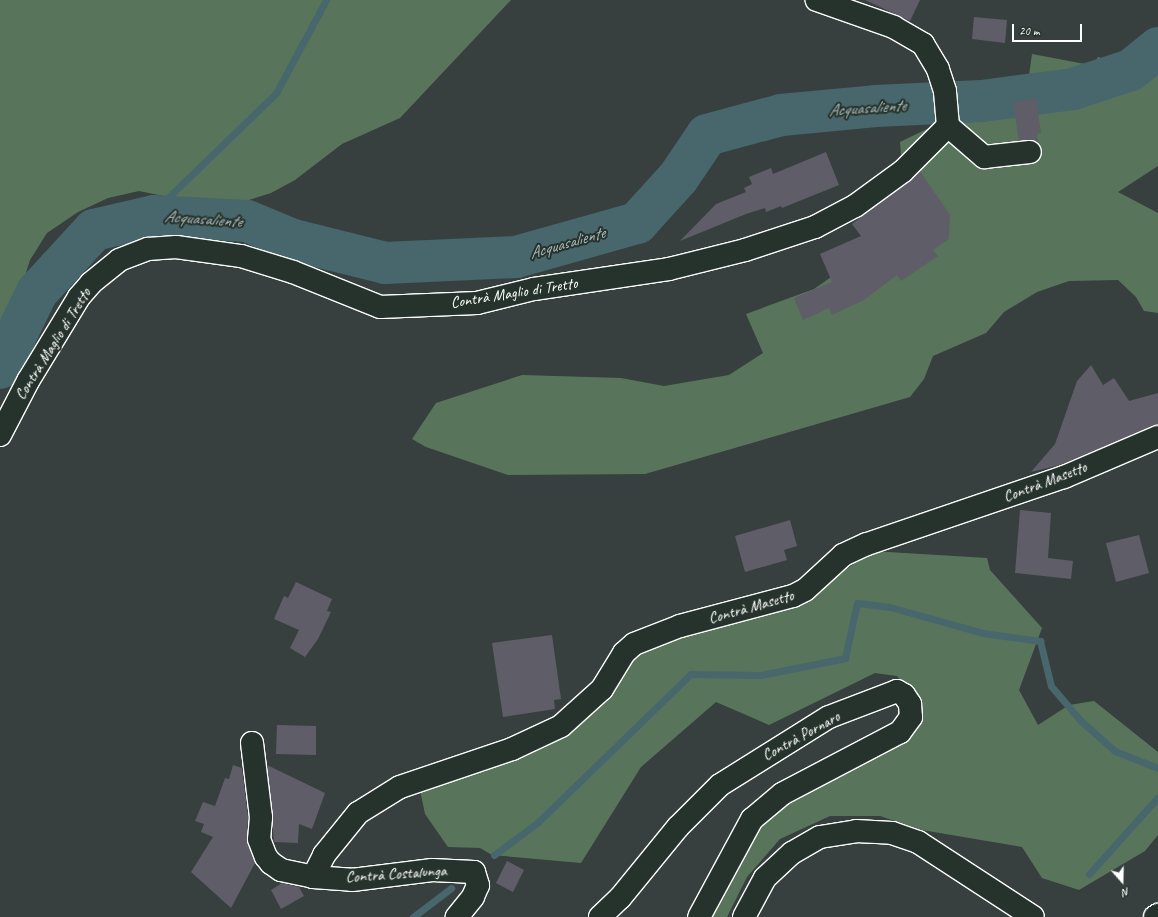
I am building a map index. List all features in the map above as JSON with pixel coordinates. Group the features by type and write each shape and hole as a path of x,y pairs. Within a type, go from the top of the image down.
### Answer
{"street":[{"path":"818,0 894,28 923,44 938,69 945,91 948,120 984,157 1030,152"},
{"name":"Contrà Maglio di Tretto","path":"0,435 28,381 79,297 91,283 119,260 148,248 176,247 241,256 293,272 380,307 477,303 534,289 669,269 745,250 815,227 854,206 903,171 948,120"},
{"name":"Contrà Masetto","path":"430,775 512,749 560,726 602,689 624,653 646,638 680,626 793,596 805,590 843,555 867,544 1064,477 1158,437"},
{"name":"Contrà Pornaro","path":"600,917 620,898 678,827 720,784 829,717 896,691 904,694 910,704 911,717 900,732 782,794 752,819 699,917"},
{"name":"Contrà Costalunga","path":"252,743 262,851 276,867 313,877 352,880 432,870 474,872 478,885 473,897 457,917"},
{"name":"Contrà Costalunga","path":"313,877 324,855 358,813 400,787 430,775"},
{"path":"744,917 765,878 792,853 820,837 856,831 892,833 918,842 1033,917"}],"green space":[{"path":"0,0 511,0 400,118 342,144 295,180 271,193 223,208 139,191 108,198 78,212 47,233 30,260 19,295 0,333"},
{"path":"1158,32 1158,166 1118,192 1158,213 1158,313 1144,311 1136,297 1118,280 1069,281 1037,292 1004,312 986,333 933,356 924,379 910,397 645,474 508,475 426,447 412,439 436,403 522,375 621,378 664,386 729,375 763,353 746,314 814,289 864,254 911,170 901,155 900,142 935,125 969,117 1002,116 1018,105 1027,89 1032,54 1085,64 1087,73 1098,57 1118,63 1129,58"},
{"path":"871,551 987,558 990,570 1042,628 1019,690 1038,725 1069,705 1094,701 1158,752 1158,835 1145,851 1079,890 1042,878 1022,847 922,830 880,816 830,816 780,839 747,877 727,917 706,917 764,816 892,743 908,689 897,676 875,673 769,725 716,702 641,767 581,863 492,855 480,848 448,847 425,814 417,776 507,748 555,719 628,645 848,568"}],"building":[{"path":"865,0 920,0 910,21"},
{"path":"974,17 1007,20 1005,43 972,39"},
{"path":"1036,98 1041,133 1037,134 1038,143 1019,141 1013,103"},
{"path":"826,152 839,185 782,208 781,206 766,212 765,208 746,214 680,241 716,204 746,192 744,188 752,184 749,177 771,168 773,174"},
{"path":"920,171 950,215 949,239 933,250 938,256 901,281 897,275 864,300 832,315 829,308 803,320 794,298 832,282 820,254 861,236 852,224"},
{"path":"1091,365 1103,385 1114,378 1129,401 1158,393 1158,425 1060,465 1031,472 1055,444 1077,381"},
{"path":"1020,510 1051,513 1048,558 1073,561 1071,579 1015,573"},
{"path":"790,520 797,546 784,550 787,560 745,572 735,536"},
{"path":"1139,535 1149,573 1116,582 1106,543"},
{"path":"296,582 332,599 327,611 331,612 318,639 305,657 290,648 299,630 274,619 284,596 288,598"},
{"path":"552,635 561,699 554,700 555,709 503,717 492,643"},
{"path":"277,725 316,726 316,755 276,754"},
{"path":"233,765 242,768 248,817 247,838 255,863 231,908 191,872 213,837 201,832 204,824 195,821 203,802 215,806 225,778 229,779"},
{"path":"267,765 325,793 312,829 299,824 298,843 274,842"},
{"path":"507,861 524,870 513,892 496,883"},
{"path":"282,883 299,887 304,896 281,909 271,890"}],"waterway":[{"path":"147,218 276,93 326,0"},
{"name":"Acquasaliente","path":"0,368 37,292 94,230 154,216 247,221 293,240 385,263 516,257 637,223 678,178 707,135 781,115 876,106 982,101 1073,89 1131,70 1158,48"},
{"path":"494,855 537,823 691,674 761,675 845,658 857,603 890,607 983,633 1040,641 1051,686 1081,721 1115,751 1158,768"},
{"path":"1089,874 1158,797"},
{"path":"413,917 451,888"}]}
